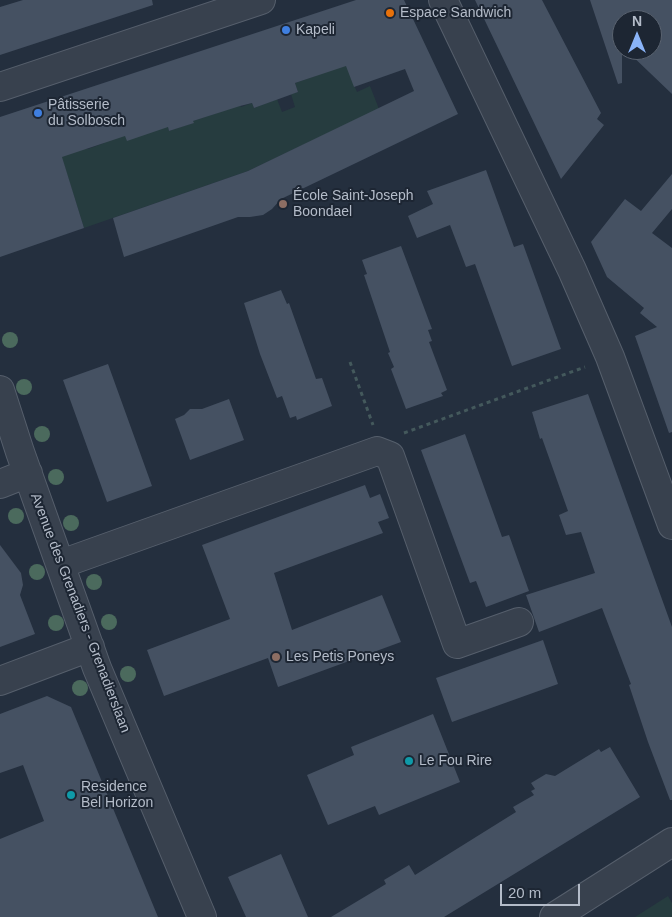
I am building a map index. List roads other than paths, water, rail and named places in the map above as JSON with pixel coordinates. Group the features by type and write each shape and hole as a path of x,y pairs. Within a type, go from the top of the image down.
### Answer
{"street":[{"path":"0,87 261,0"},
{"path":"443,0 572,270 610,357 672,525"},
{"name":"Avenue des Grenadiers - Grenadierslaan","path":"0,390 90,647 202,917"},
{"path":"61,564 377,451 390,456 457,644 519,622"},
{"path":"0,484 28,474"},
{"path":"0,681 90,647"},
{"path":"554,917 672,842"}],"place":[{"name":"Espace Sandwich","path":"390,13"},
{"name":"Kapeli","path":"286,30"},
{"name":"Pâtisserie du Solbosch","path":"38,113"},
{"name":"École Saint-Joseph Boondael","path":"283,204"},
{"name":"Les Petis Poneys","path":"276,657"},
{"name":"Le Fou Rire","path":"409,761"},
{"name":"Residence Bel Horizon","path":"71,795"}]}
